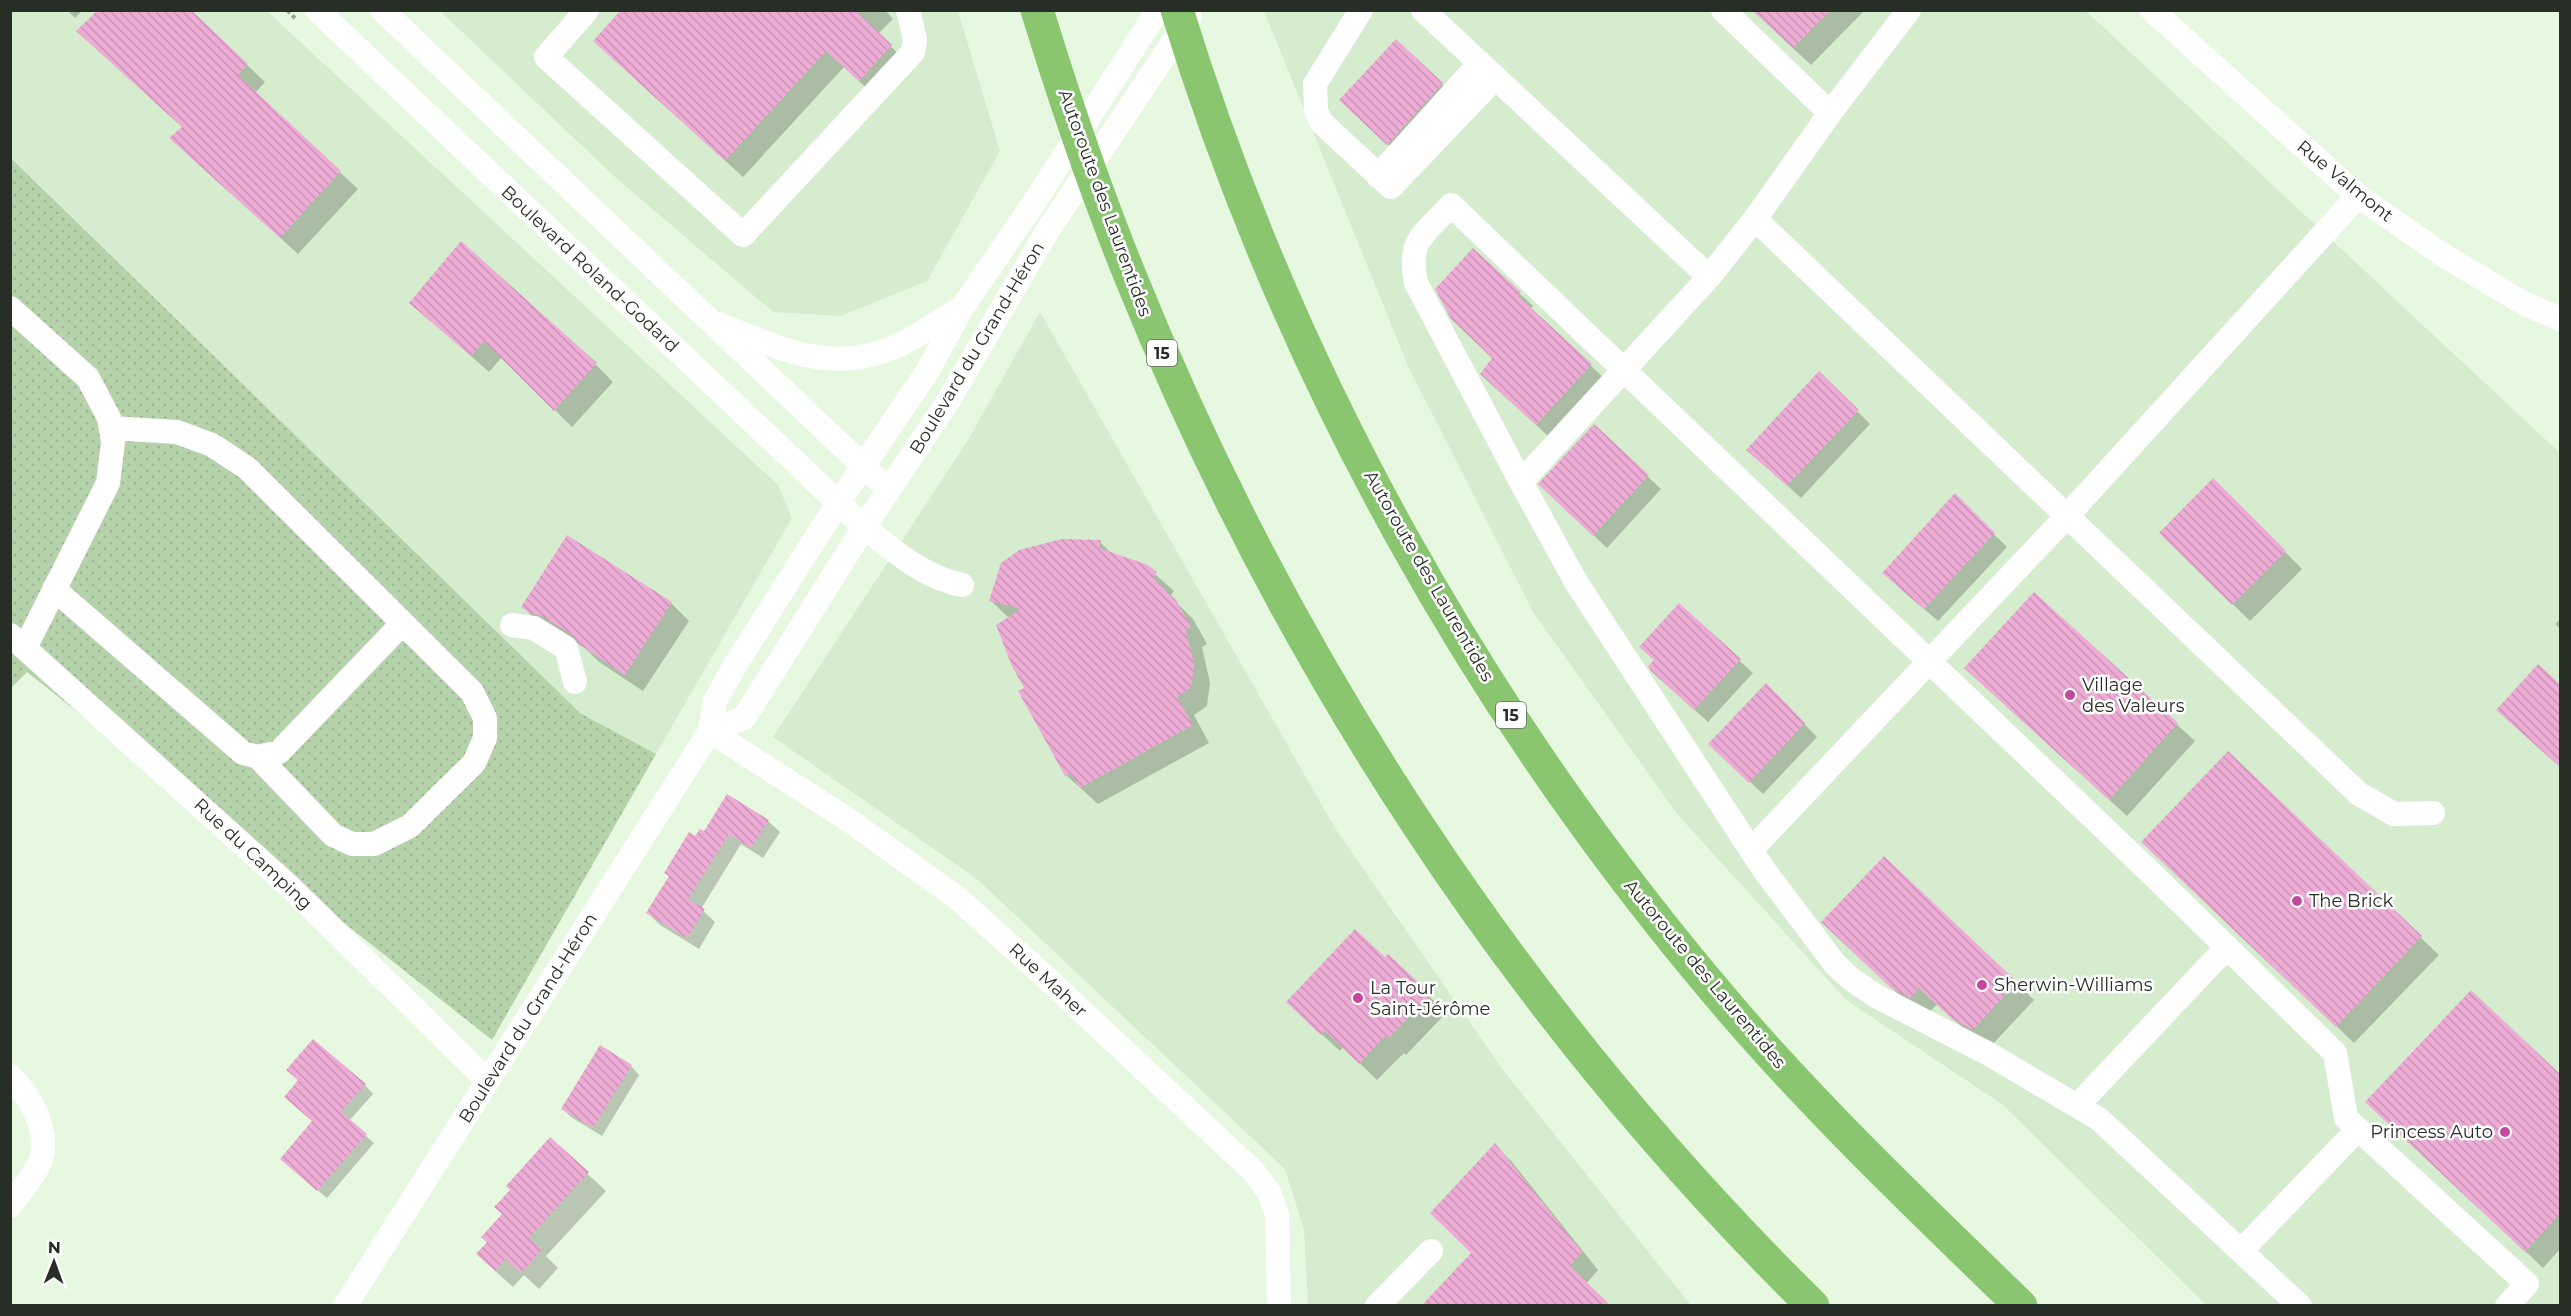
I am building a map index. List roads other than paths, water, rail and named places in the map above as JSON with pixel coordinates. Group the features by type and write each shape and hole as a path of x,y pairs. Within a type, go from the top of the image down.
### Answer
{"highway":[{"name":"Autoroute des Laurentides","path":"1037,10 1094,182 1162,354 1249,537 1347,715 1438,856 1562,1026 1670,1154 1813,1305"},
{"name":"Autoroute des Laurentides","path":"1177,10 1234,178 1319,374 1397,527 1447,615 1498,696 1611,860 1726,1004 1827,1114 2021,1305"}],"street":[{"name":"Boulevard Roland-Godard","path":"317,10 864,527 894,551 929,574 962,585"},
{"path":"382,10 707,320 889,489"},
{"path":"587,10 546,57 743,235 912,52 915,40 908,10"},
{"name":"Boulevard du Grand-Héron","path":"349,1304 710,731 715,701 737,662 838,503 927,372 962,308 1035,201 1158,10"},
{"name":"Boulevard du Grand-Héron","path":"710,731 744,718 864,527 947,403 1048,230 1194,10"},
{"path":"1361,10 1315,84 1316,111 1322,123 1378,176 1487,71"},
{"path":"1423,10 1709,277"},
{"path":"1723,10 1830,113"},
{"path":"1521,483 1709,277 1755,219 1830,113 1909,10"},
{"name":"Rue Valmont","path":"2152,10 2358,196 2443,255 2525,304 2560,319"},
{"path":"1751,850 2067,516 2358,196"},
{"path":"2300,1305 2099,1119 1989,1054 1876,996 1851,979 1835,964 1751,850 1576,582 1416,283 1412,262 1415,245 1451,205 2335,1053 2346,1118 2528,1284 2507,1305"},
{"path":"1755,219 2359,794 2394,814 2433,813"},
{"path":"10,308 88,378 109,418 113,442 108,483 54,590 18,641"},
{"path":"707,320 800,355 843,359 870,355 902,343 962,308"},
{"path":"111,428 177,432 212,445 247,468 401,625 472,692 485,718 484,738 474,763 410,826 374,844 351,844 333,835 258,757"},
{"path":"54,590 243,753 258,757 279,752 401,625"},
{"path":"512,625 534,628 566,648 575,682"},
{"name":"Rue du Camping","path":"18,641 290,887 488,1081"},
{"name":"Rue Maher","path":"710,731 847,819 956,897 1253,1171 1269,1192 1277,1215 1279,1305"},
{"path":"2077,1106 2227,947"},
{"path":"10,1076 33,1104 43,1137 41,1160 10,1206"},
{"path":"2241,1251 2358,1129"},
{"path":"1377,1305 1431,1251"}],"place":[{"name":"Village des Valeurs","path":"2070,695"},
{"name":"The Brick","path":"2297,901"},
{"name":"Sherwin-Williams","path":"1982,985"},
{"name":"La Tour Saint-Jérôme","path":"1358,998"},
{"name":"Princess Auto","path":"2505,1132"}]}
